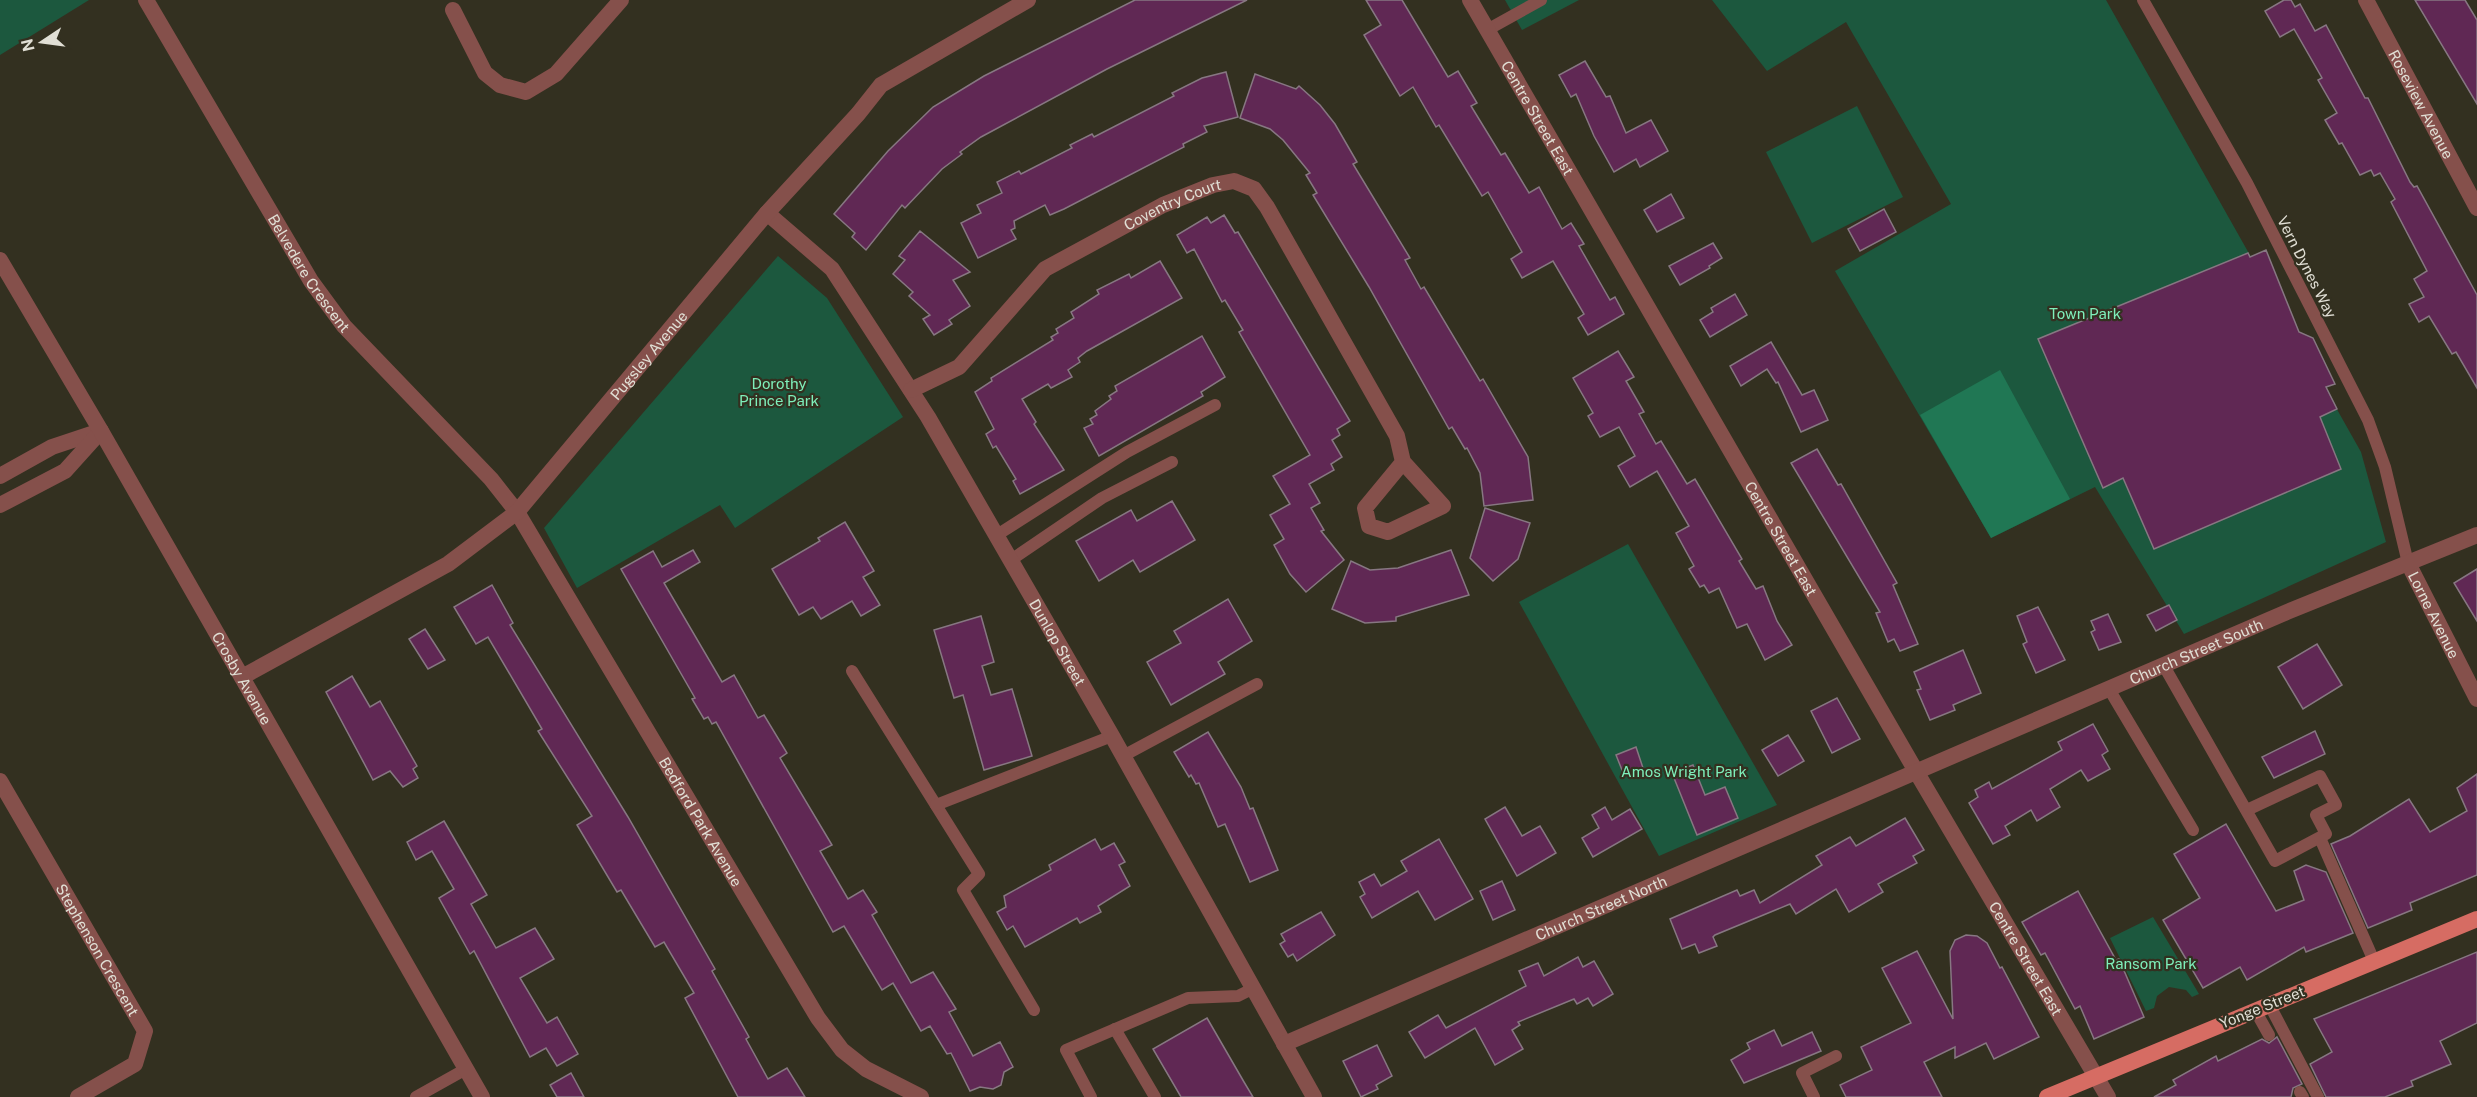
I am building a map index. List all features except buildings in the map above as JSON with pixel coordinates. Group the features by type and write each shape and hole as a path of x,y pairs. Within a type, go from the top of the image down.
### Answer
{"main road":[{"name":"Yonge Street","path":"2047,1097 2477,919"}],"street":[{"name":"Belvedere Crescent","path":"146,0 311,281 344,326 491,479 517,512"},
{"path":"453,10 485,73 500,86 526,92 555,74 621,0"},
{"name":"Pugsley Avenue","path":"242,677 448,564 517,512 767,213 858,114 881,84 1028,0"},
{"name":"Centre Street East","path":"1470,0 1917,773 2108,1097"},
{"name":"Roseview Avenue","path":"2366,0 2476,204"},
{"name":"Coventry Court","path":"911,390 959,367 1045,269 1162,205 1214,185 1234,181 1254,189 1267,207 1397,436 1403,462 1443,506 1388,532 1369,526 1365,508 1403,462"},
{"name":"Dunlop Street","path":"767,213 832,269 911,390 1112,736 1314,1097"},
{"name":"Crosby Avenue","path":"0,260 101,431 482,1097"},
{"path":"0,476 52,447 101,431"},
{"path":"0,505 65,471 101,431"},
{"name":"Bedford Park Avenue","path":"517,512 818,1018 842,1050 866,1069 921,1097"},
{"name":"Church Street South","path":"1917,773 2109,689 2477,535"},
{"name":"Lorne Avenue","path":"2408,563 2477,699"},
{"name":"Church Street North","path":"1284,1044 1917,773"},
{"name":"Stephenson Crescent","path":"0,781 145,1031 135,1064 78,1097"}],"lane":[{"path":"1487,30 1541,0"},
{"name":"Vern Dynes Way","path":"2143,0 2247,183 2368,420 2385,467 2408,563"},
{"path":"997,535 1127,452 1215,405"},
{"path":"1011,560 1102,498 1172,462"},
{"path":"2164,666 2275,861 2326,834 2316,815 2336,805 2320,776 2247,810"},
{"path":"852,671 979,874 963,890 1034,1010"},
{"path":"1123,756 1257,684"},
{"path":"2109,689 2193,830"},
{"path":"936,805 1112,736"},
{"path":"2320,838 2374,961"},
{"path":"1091,1097 1066,1050 1188,998 1238,996 1254,988"},
{"path":"2262,1007 2269,1035"},
{"path":"2262,1007 2318,1097"},
{"path":"1115,1029 1155,1097"},
{"path":"1814,1097 1802,1073 1836,1056"},
{"path":"416,1097 466,1069"}],"green space":[{"path":"0,0 89,0 0,55"},
{"path":"1505,0 1579,0 1522,30"},
{"name":"Town Park","path":"1712,0 2106,0 2361,452 2386,542 2184,634 2095,487 1991,538 1835,271 1951,204 1846,22 1767,71"},
{"path":"1857,106 1903,197 1812,243 1766,152"},
{"name":"Dorothy Prince Park","path":"778,256 827,298 903,417 735,528 720,505 577,588 544,528"},
{"path":"2000,370 2070,499 1991,538 1920,415"},
{"name":"Amos Wright Park","path":"1628,544 1777,805 1659,856 1519,602"},
{"name":"Ransom Park","path":"2153,917 2199,994 2192,997 2186,990 2169,987 2157,996 2154,1008 2146,1011 2110,938"}]}
